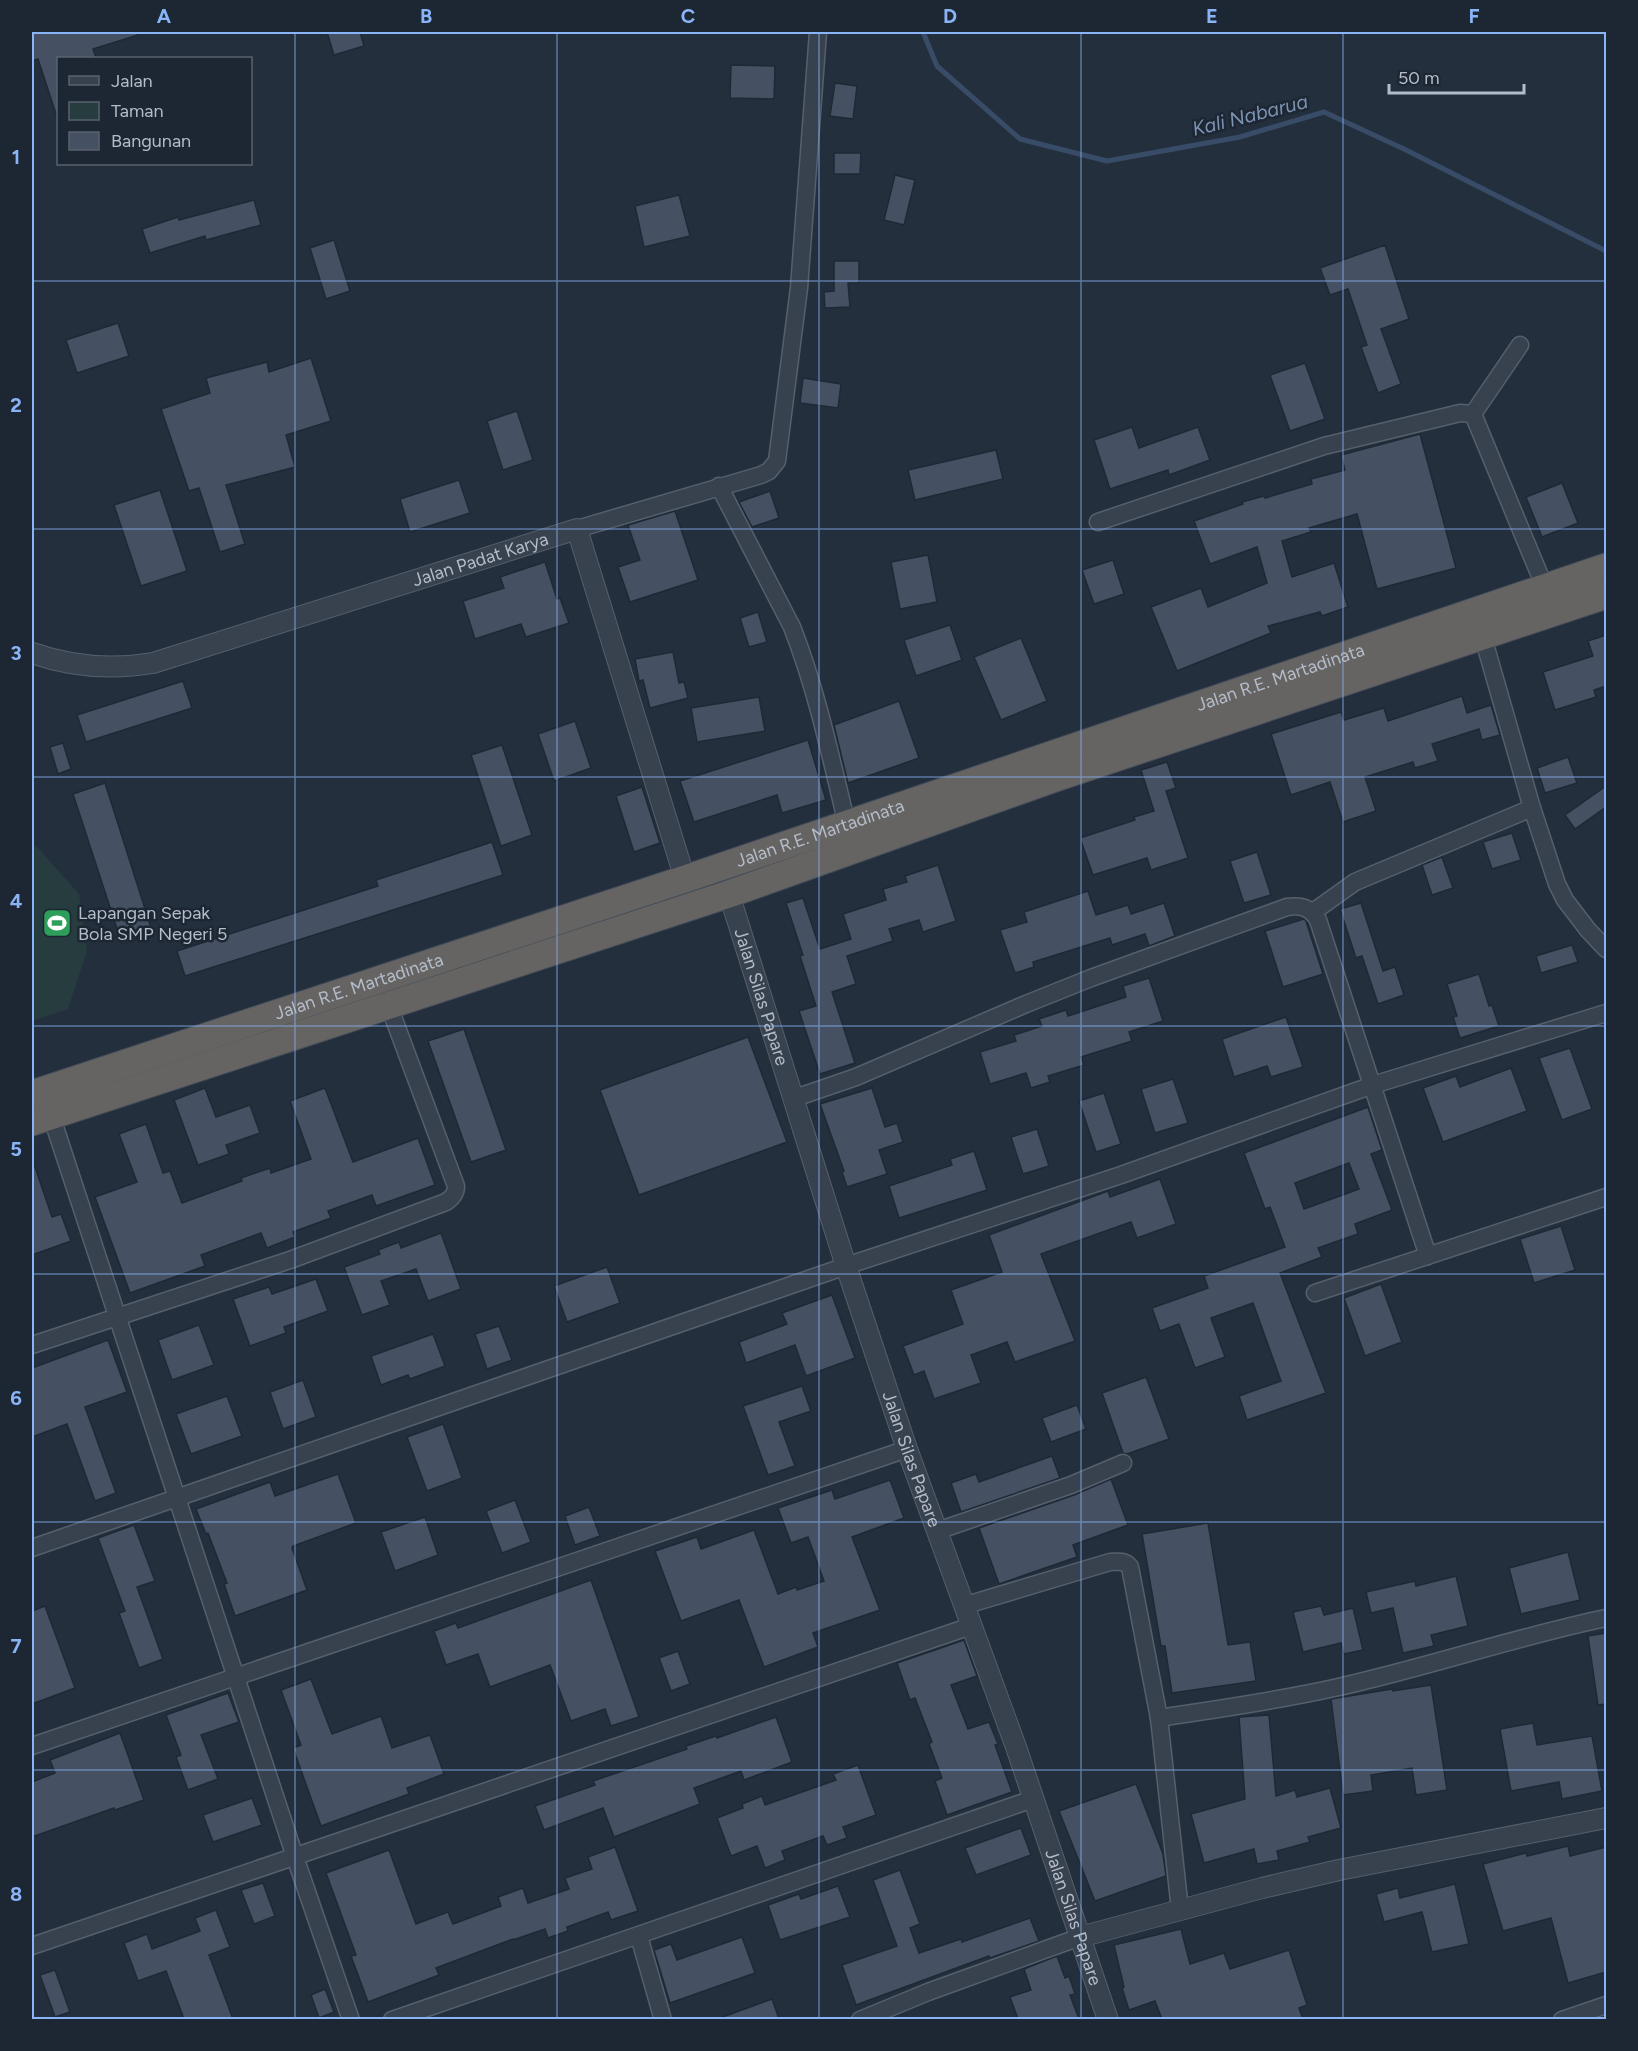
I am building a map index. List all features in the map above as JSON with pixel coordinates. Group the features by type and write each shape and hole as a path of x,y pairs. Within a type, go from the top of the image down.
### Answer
{"highway":[{"name":"Jalan R.E. Martadinata","path":"41,1118 729,894 1058,777 1545,588 1606,567"},
{"name":"Jalan R.E. Martadinata","path":"32,1094 847,825 1284,690 1483,637 1606,595"}],"street":[{"path":"685,879 577,529 769,471 777,461 799,288 818,32"},
{"path":"1473,414 1520,345"},
{"path":"1098,522 1324,446 1460,413 1473,414"},
{"path":"1473,414 1545,588"},
{"path":"719,486 798,641 821,718 847,825"},
{"name":"Jalan Padat Karya","path":"32,653 78,666 128,667 153,663 577,529"},
{"path":"1483,637 1532,808 1559,891 1606,950"},
{"path":"1313,912 1355,882 1532,808"},
{"name":"Jalan Silas Papare","path":"729,894 846,1266 907,1449 1034,1799 1108,2019"},
{"path":"795,1098 856,1077 1091,978 1287,907 1301,906 1313,912 1318,920 1428,1256"},
{"path":"32,1345 290,1260 446,1202 454,1195 456,1186 389,1005"},
{"path":"32,1548 846,1266 1121,1175 1373,1085 1606,1013"},
{"path":"41,1118 116,1317 351,2019"},
{"path":"1315,1293 1606,1197"},
{"path":"32,1746 907,1449"},
{"path":"937,1531 1071,1485 1124,1463"},
{"path":"963,1606 1110,1562 1128,1563 1159,1718 1180,1910"},
{"path":"1159,1718 1332,1688 1562,1627 1606,1618"},
{"path":"32,1946 971,1626"},
{"path":"392,2019 1034,1799"},
{"path":"860,2019 1080,1937 1180,1910 1339,1870 1606,1818"},
{"path":"639,1936 663,2019"},
{"path":"1562,2019 1606,2005"}],"green space":[{"name":"Lapangan Sepak Bola SMP Negeri 5","path":"32,844 79,894 87,951 68,1009 32,1021"}],"building":[{"path":"38,32 137,32 138,35 93,49 96,57 57,57 56,114 38,59 32,61 32,34"},
{"path":"327,32 360,32 364,46 334,55"},
{"path":"731,65 775,66 774,99 730,98"},
{"path":"835,83 857,86 853,119 830,116"},
{"path":"834,153 861,153 860,174 834,174"},
{"path":"895,175 915,180 904,225 884,220"},
{"path":"679,195 690,236 644,247 635,206"},
{"path":"254,200 261,225 206,240 205,236 150,253 142,229 178,217 179,220"},
{"path":"334,240 350,291 326,299 310,248"},
{"path":"1385,245 1409,319 1381,329 1401,384 1378,393 1361,347 1367,345 1348,289 1330,295 1320,268"},
{"path":"834,261 859,261 859,283 848,283 850,307 825,308 824,292 834,291"},
{"path":"118,323 129,356 77,373 66,340"},
{"path":"311,358 331,421 286,435 295,467 226,485 245,544 220,552 199,488 189,491 161,409 210,393 206,378 267,362 269,372"},
{"path":"1305,363 1325,419 1290,431 1270,375"},
{"path":"803,378 841,384 838,408 800,403"},
{"path":"517,411 533,460 503,470 487,421"},
{"path":"1132,427 1139,448 1198,427 1210,460 1169,475 1168,470 1110,489 1094,440"},
{"path":"1420,434 1456,568 1377,589 1357,514 1309,528 1311,532 1282,541 1292,577 1334,563 1348,607 1322,616 1320,612 1268,626 1271,633 1177,671 1151,607 1201,588 1208,607 1267,583 1257,547 1210,564 1194,521 1243,504 1242,502 1264,496 1265,498 1312,484 1311,479 1345,470 1341,455"},
{"path":"996,450 1003,479 915,500 908,470"},
{"path":"459,480 470,513 410,532 400,499"},
{"path":"1562,483 1578,523 1542,537 1526,497"},
{"path":"160,490 187,571 141,586 114,505"},
{"path":"770,491 779,518 752,527 739,502"},
{"path":"675,511 698,580 630,602 618,567 640,560 628,525"},
{"path":"928,555 937,602 900,609 891,562"},
{"path":"1113,560 1124,594 1094,604 1082,570"},
{"path":"545,562 557,599 560,598 569,623 526,637 521,624 475,639 463,601 504,588 500,577"},
{"path":"758,612 767,642 749,647 740,618"},
{"path":"950,625 962,660 916,676 904,640"},
{"path":"1606,635 1606,688 1594,690 1596,697 1555,710 1543,672 1593,656 1588,641"},
{"path":"1021,638 1047,701 1001,720 974,657"},
{"path":"673,652 679,683 684,682 688,698 650,708 643,680 639,681 635,659"},
{"path":"183,681 192,708 86,742 77,715"},
{"path":"1462,696 1467,713 1491,705 1500,735 1482,740 1479,729 1432,744 1438,761 1415,768 1413,762 1365,777 1376,811 1343,822 1330,782 1291,795 1271,734 1341,712 1344,720 1384,708 1388,721"},
{"path":"759,697 765,731 697,742 691,708"},
{"path":"899,701 919,758 848,783 834,725"},
{"path":"575,721 591,768 554,781 538,734"},
{"path":"808,740 826,800 782,813 777,795 694,822 680,781"},
{"path":"63,743 71,769 58,774 50,747"},
{"path":"502,745 532,835 501,846 471,755"},
{"path":"1568,757 1577,783 1545,793 1537,768"},
{"path":"1167,762 1176,788 1166,791 1188,858 1151,870 1147,858 1093,875 1080,838 1135,820 1134,817 1154,811 1141,770"},
{"path":"105,783 153,934 122,944 73,794"},
{"path":"1606,786 1606,807 1575,829 1565,815"},
{"path":"642,787 660,843 634,852 616,796"},
{"path":"1512,833 1521,860 1492,869 1483,842"},
{"path":"492,842 503,875 185,976 177,951 378,886 376,880"},
{"path":"1257,852 1271,895 1244,903 1230,861"},
{"path":"1442,857 1453,888 1432,895 1422,865"},
{"path":"938,865 956,921 923,932 919,920 889,929 893,941 847,956 856,984 832,992 855,1063 820,1074 799,1011 816,1006 786,903 803,898 820,949 851,939 843,914 886,900 883,889 907,882 905,876"},
{"path":"1088,891 1096,915 1128,905 1131,914 1164,903 1175,936 1149,946 1145,934 1112,945 1110,938 1033,962 1034,967 1015,973 1000,930 1027,922 1024,912"},
{"path":"1361,903 1383,971 1395,967 1404,995 1378,1004 1362,956 1356,958 1340,909"},
{"path":"1304,919 1323,974 1283,987 1265,931"},
{"path":"1572,945 1578,962 1541,973 1536,956"},
{"path":"1479,974 1489,1006 1492,1005 1499,1026 1460,1038 1453,1017 1457,1016 1447,984"},
{"path":"1149,978 1163,1021 1129,1032 1132,1041 1081,1057 1084,1065 1048,1076 1050,1082 1031,1088 1026,1073 990,1084 980,1052 1016,1041 1014,1035 1042,1026 1039,1019 1066,1010 1068,1016 1126,997 1123,986"},
{"path":"1286,1017 1303,1067 1271,1077 1267,1066 1234,1077 1222,1039"},
{"path":"464,1029 506,1150 471,1162 428,1041"},
{"path":"748,1037 787,1142 639,1195 600,1090"},
{"path":"1570,1048 1592,1109 1562,1120 1539,1058"},
{"path":"1511,1068 1527,1111 1443,1142 1423,1088 1456,1076 1460,1087"},
{"path":"1173,1079 1188,1123 1155,1133 1141,1089"},
{"path":"205,1088 216,1117 250,1105 260,1133 226,1145 229,1154 198,1165 174,1100"},
{"path":"325,1088 353,1162 418,1138 435,1185 376,1206 372,1195 328,1211 331,1218 293,1232 295,1237 267,1248 261,1233 201,1255 205,1266 130,1293 95,1197 137,1182 119,1134 146,1124 163,1173 170,1171 182,1203 270,1168 271,1173 311,1159 290,1101"},
{"path":"872,1088 885,1127 897,1123 903,1142 879,1150 887,1174 847,1187 842,1172 844,1171 820,1104"},
{"path":"1104,1093 1121,1144 1096,1152 1079,1101"},
{"path":"1368,1107 1382,1150 1371,1154 1392,1210 1355,1224 1358,1234 1318,1248 1322,1257 1280,1273 1326,1393 1247,1420 1239,1396 1281,1381 1253,1303 1211,1318 1225,1357 1195,1368 1179,1324 1160,1331 1152,1308 1208,1288 1204,1276 1285,1247 1270,1207 1265,1209 1244,1153","holes":["1349,1163 1359,1189 1304,1209 1295,1183"]},
{"path":"1037,1129 1049,1166 1023,1174 1011,1137"},
{"path":"974,1151 987,1190 899,1218 889,1186 952,1165 950,1159"},
{"path":"34,1164 52,1217 61,1214 71,1241 32,1255 32,1165"},
{"path":"1160,1179 1176,1224 1137,1238 1131,1222 1041,1254 1075,1341 1015,1362 1007,1342 971,1355 981,1383 934,1399 924,1371 914,1375 903,1346 963,1324 951,1290 1002,1272 989,1235 1108,1191 1110,1197"},
{"path":"1561,1226 1575,1270 1534,1283 1520,1239"},
{"path":"441,1233 461,1289 428,1301 416,1269 381,1281 390,1305 362,1315 344,1267 380,1254 378,1250 399,1242 401,1248"},
{"path":"607,1267 620,1303 567,1322 554,1286"},
{"path":"316,1279 328,1311 284,1327 286,1333 250,1346 233,1299 269,1287 272,1294"},
{"path":"1381,1284 1402,1342 1365,1356 1344,1298"},
{"path":"832,1295 855,1358 806,1376 795,1345 746,1363 739,1342 787,1324 782,1313"},
{"path":"199,1325 214,1365 172,1380 158,1340"},
{"path":"499,1326 512,1360 487,1369 475,1334"},
{"path":"433,1334 445,1366 410,1379 408,1375 381,1385 371,1356"},
{"path":"108,1340 127,1392 85,1407 116,1493 95,1501 67,1424 32,1437 32,1368"},
{"path":"1146,1377 1169,1439 1127,1454 1123,1453 1102,1393"},
{"path":"303,1380 316,1417 283,1429 270,1392"},
{"path":"802,1386 811,1411 779,1422 795,1466 768,1475 743,1406"},
{"path":"227,1396 242,1436 191,1454 176,1414"},
{"path":"1077,1405 1086,1429 1051,1442 1042,1418"},
{"path":"443,1424 462,1478 427,1491 407,1437"},
{"path":"1052,1456 1060,1478 961,1512 951,1483 976,1474 979,1482"},
{"path":"338,1474 356,1523 293,1546 307,1590 235,1616 224,1584 227,1583 196,1509 270,1482 275,1496"},
{"path":"1111,1479 1128,1525 1073,1545 1077,1557 999,1584 979,1528 1074,1495"},
{"path":"890,1480 904,1518 852,1537 880,1610 813,1633 818,1647 764,1667 739,1600 681,1621 655,1551 697,1537 701,1549 754,1530 778,1594 796,1587 797,1590 824,1581 808,1537 791,1543 778,1508 832,1490 835,1499"},
{"path":"515,1500 531,1542 502,1553 486,1511"},
{"path":"589,1507 600,1536 575,1545 565,1516"},
{"path":"425,1517 438,1555 395,1571 381,1532"},
{"path":"1208,1523 1228,1645 1250,1642 1256,1681 1172,1693 1165,1646 1161,1646 1142,1534"},
{"path":"134,1525 155,1581 137,1587 163,1659 139,1668 119,1613 125,1611 98,1538"},
{"path":"1568,1552 1580,1600 1521,1614 1509,1568"},
{"path":"1456,1576 1468,1626 1431,1635 1434,1646 1403,1653 1393,1608 1371,1613 1366,1592 1415,1581 1416,1586"},
{"path":"591,1580 639,1717 611,1726 605,1709 571,1721 550,1665 490,1687 478,1654 446,1665 434,1631 456,1623 458,1628"},
{"path":"45,1606 75,1688 32,1704 32,1611"},
{"path":"1321,1606 1324,1615 1353,1608 1363,1650 1344,1654 1341,1643 1303,1652 1293,1612"},
{"path":"1606,1633 1606,1704 1598,1705 1588,1636"},
{"path":"964,1640 977,1676 951,1685 968,1729 989,1722 1012,1792 947,1815 935,1781 942,1778 929,1744 932,1742 915,1698 910,1700 897,1663"},
{"path":"678,1651 690,1684 671,1691 659,1658"},
{"path":"311,1679 332,1734 381,1716 392,1748 430,1735 444,1774 407,1788 409,1794 321,1826 293,1748 301,1745 281,1690"},
{"path":"1431,1685 1447,1790 1416,1795 1412,1768 1371,1775 1373,1791 1343,1795 1331,1699"},
{"path":"228,1693 239,1722 201,1735 218,1779 188,1790 176,1757 181,1755 166,1715"},
{"path":"1269,1715 1276,1796 1295,1790 1297,1797 1330,1788 1341,1828 1308,1837 1310,1842 1277,1851 1279,1860 1257,1864 1254,1849 1204,1863 1191,1814 1245,1799 1239,1717"},
{"path":"776,1717 792,1762 744,1780 741,1771 694,1788 700,1804 614,1837 603,1808 544,1830 535,1806 595,1785 593,1781 687,1749 686,1746 716,1736 717,1738"},
{"path":"1533,1723 1537,1745 1592,1736 1602,1791 1562,1799 1559,1782 1511,1791 1500,1729"},
{"path":"120,1733 144,1800 115,1810 114,1808 32,1837 32,1782 55,1773 50,1760"},
{"path":"858,1765 876,1815 843,1827 847,1838 827,1845 823,1836 782,1851 785,1860 765,1868 757,1846 731,1856 717,1818 743,1808 742,1804 762,1796 765,1805 836,1780 833,1774"},
{"path":"1136,1784 1163,1854 1166,1876 1095,1901 1059,1811"},
{"path":"252,1798 262,1825 213,1842 203,1815"},
{"path":"1021,1828 1031,1855 976,1875 965,1848"},
{"path":"1568,1846 1570,1856 1606,1847 1606,1972 1568,1983 1551,1918 1503,1931 1483,1864 1526,1853 1527,1856"},
{"path":"615,1847 638,1911 611,1920 608,1912 567,1927 568,1931 548,1938 545,1929 513,1939 436,1968 439,1975 368,2002 351,1956 356,1955 326,1873 389,1850 416,1924 448,1912 453,1924 501,1906 498,1897 523,1888 528,1903 569,1889 565,1878 592,1869 588,1857"},
{"path":"900,1870 920,1924 910,1928 919,1953 961,1939 962,1942 1030,1918 1039,1941 990,1958 989,1956 856,2005 842,1965 897,1946 873,1880"},
{"path":"263,1883 275,1916 254,1924 241,1890"},
{"path":"1455,1884 1469,1944 1432,1952 1422,1912 1384,1922 1376,1894 1398,1888 1400,1898"},
{"path":"838,1886 850,1917 780,1940 768,1905 799,1894 801,1899"},
{"path":"216,1910 230,1947 209,1955 233,2019 184,2019 166,1971 138,1981 124,1943 147,1934 152,1949 200,1931 195,1918"},
{"path":"1181,1929 1190,1964 1224,1953 1230,1969 1289,1950 1307,2005 1299,2008 1303,2019 1162,2019 1155,2001 1129,2010 1122,1988 1124,1987 1114,1945"},
{"path":"742,1937 755,1973 670,2003 654,1950 671,1944 677,1960"},
{"path":"1057,1956 1065,1978 1069,1976 1075,1994 1070,1995 1079,2019 1018,2019 1010,1997 1031,1990 1024,1969"},
{"path":"55,1970 70,2012 55,2017 40,1975"},
{"path":"325,1989 334,2012 319,2018 311,1995"},
{"path":"772,1999 779,2019 720,2019 720,2018"}],"waterway":[{"name":"Kali Nabarua","path":"923,32 937,66 1020,139 1107,161 1240,137 1324,112 1404,149 1606,251"}],"place":[{"name":"Lapangan Sepak Bola SMP Negeri 5","path":"57,923"}]}
